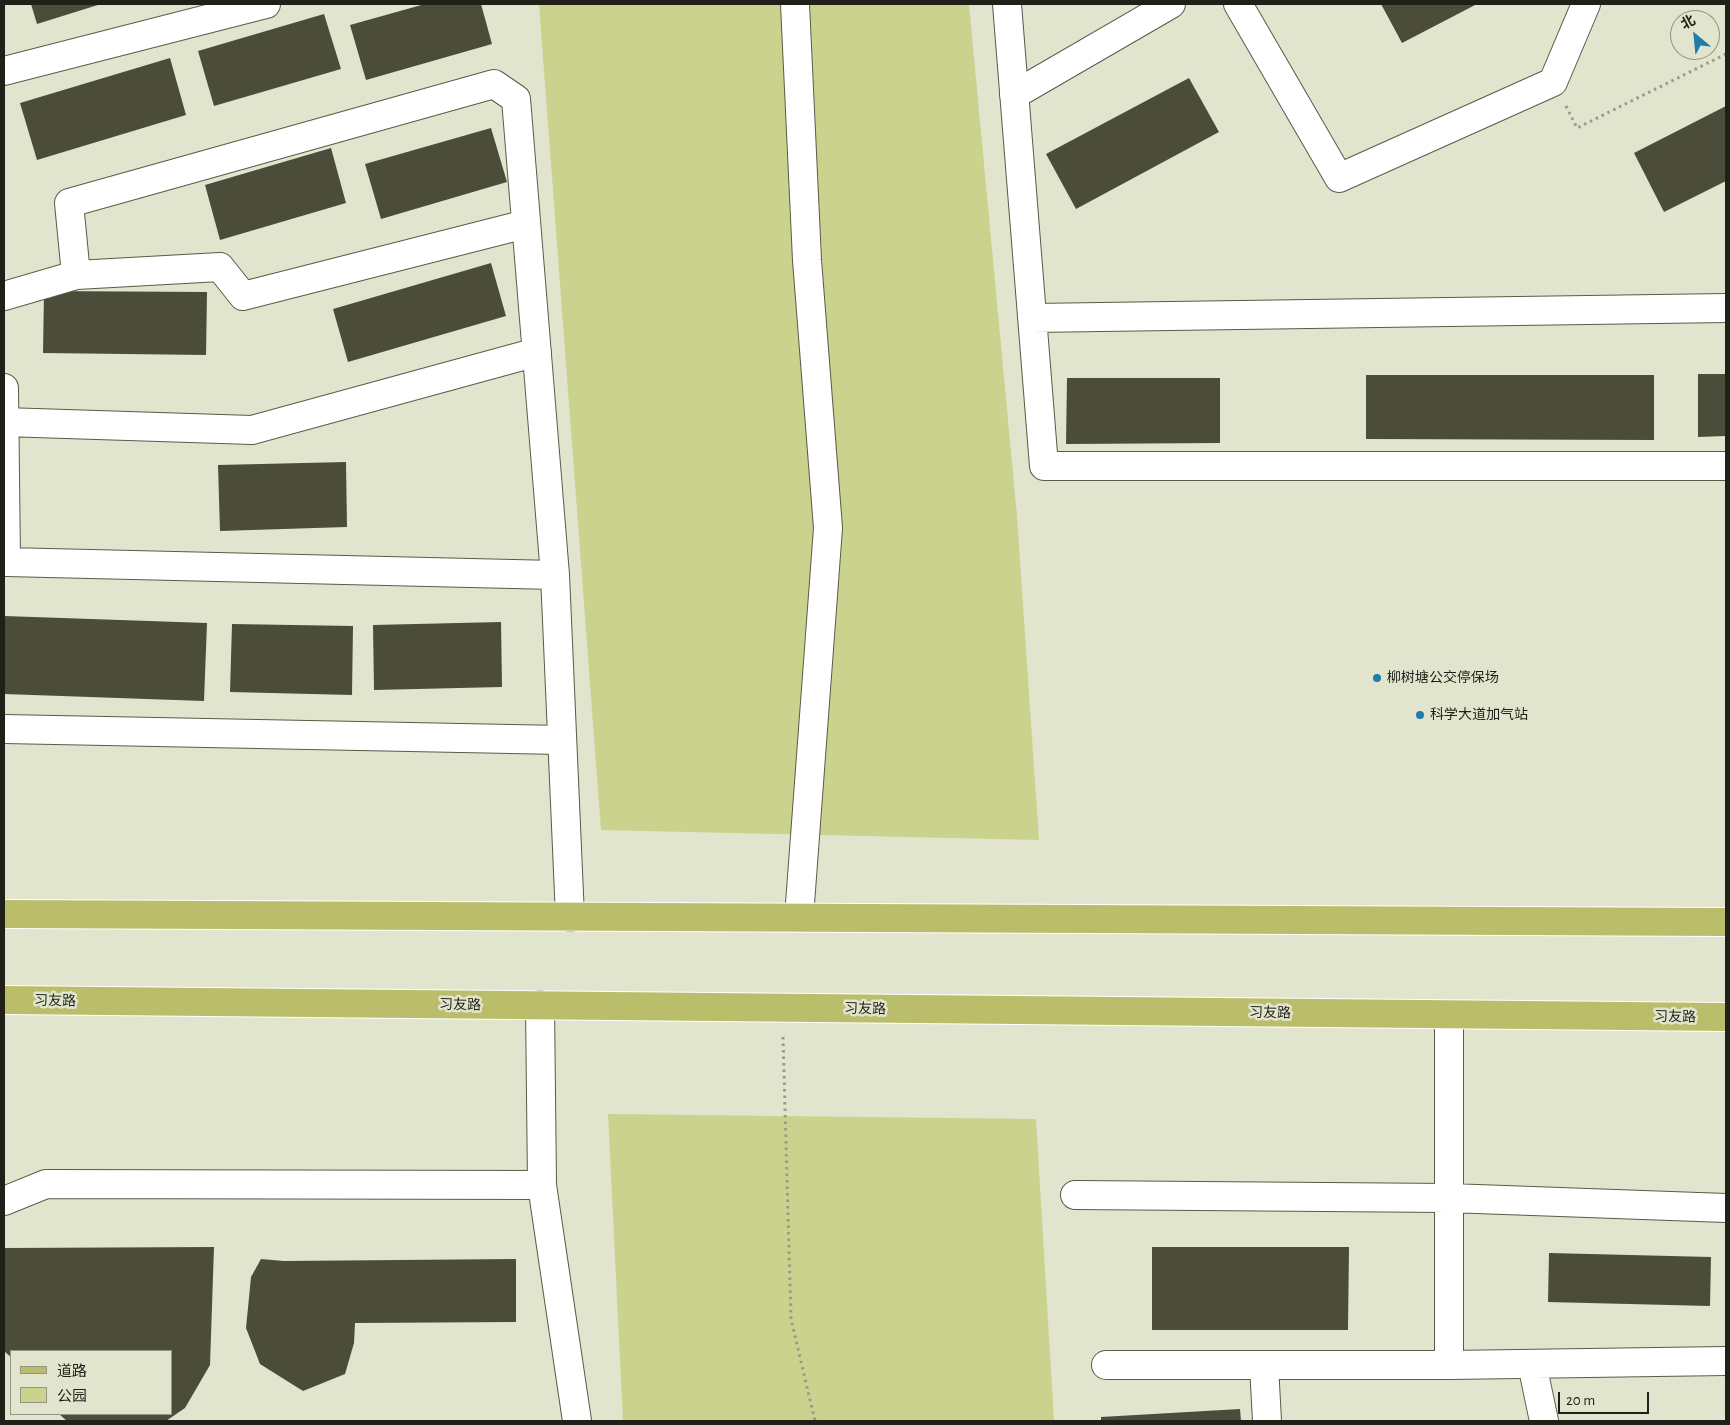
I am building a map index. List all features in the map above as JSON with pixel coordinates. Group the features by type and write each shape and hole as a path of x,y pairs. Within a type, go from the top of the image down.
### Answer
{"main road":[{"path":"4,914 1726,922"},
{"name":"习友路","path":"4,1000 1726,1018"}],"street":[{"path":"4,71 266,4"},
{"path":"795,4 807,260 828,528 799,918"},
{"path":"1007,4 1044,466 1726,466"},
{"path":"1014,95 1171,4"},
{"path":"1238,4 1339,178 1553,82 1586,4"},
{"path":"76,275 69,204 494,84 516,99 555,575 570,917"},
{"path":"4,296 76,275 220,267 243,296 526,224"},
{"path":"1032,318 1726,308"},
{"path":"4,422 252,430 537,352"},
{"path":"4,388 6,562 555,575"},
{"path":"4,729 562,740"},
{"path":"540,1005 542,1185 577,1421"},
{"path":"1449,1015 1449,1365"},
{"path":"4,1201 46,1184 542,1185"},
{"path":"1075,1195 1449,1198 1726,1208"},
{"path":"1106,1365 1449,1365 1726,1361"},
{"path":"1532,1364 1544,1421"},
{"path":"1264,1365 1267,1421"}],"path":[{"path":"1553,82 1577,128 1726,54"},
{"path":"782,1008 791,1319 814,1421"}],"green space":[{"path":"539,4 969,4 1017,516 1039,840 601,830"},
{"path":"608,1114 1036,1119 1054,1421 623,1421"}],"building":[{"path":"31,4 101,4 37,24"},
{"path":"425,4 481,4 492,44 366,80 350,25"},
{"path":"1381,4 1477,4 1402,43"},
{"path":"324,14 341,69 214,106 198,51"},
{"path":"170,58 186,115 37,160 20,103"},
{"path":"1189,78 1219,132 1076,209 1046,154"},
{"path":"1726,106 1726,181 1664,212 1634,153"},
{"path":"491,128 507,182 381,219 365,164"},
{"path":"331,148 346,203 220,240 205,185"},
{"path":"491,263 506,316 348,362 333,309"},
{"path":"44,291 207,292 206,355 43,353"},
{"path":"1698,374 1726,374 1726,436 1698,437"},
{"path":"1366,375 1654,375 1654,440 1366,439"},
{"path":"1067,378 1220,378 1220,443 1066,444"},
{"path":"346,462 347,527 220,531 218,465"},
{"path":"4,616 207,623 204,701 4,694"},
{"path":"501,622 502,687 374,690 373,625"},
{"path":"232,624 353,626 352,695 230,692"},
{"path":"214,1247 210,1365 185,1408 166,1421 67,1421 60,1415 172,1415 172,1350 10,1350 10,1356 5,1352 4,1339 4,1248"},
{"path":"1152,1247 1349,1247 1348,1330 1152,1330"},
{"path":"1549,1253 1711,1257 1710,1306 1548,1302"},
{"path":"261,1259 284,1261 516,1259 516,1322 355,1323 354,1343 345,1374 303,1391 260,1364 246,1328 251,1277"},
{"path":"1240,1409 1241,1421 1101,1421 1101,1417"}],"place":[{"name":"柳树塘公交停保场","path":"1377,678"},
{"name":"科学大道加气站","path":"1420,715"}]}
